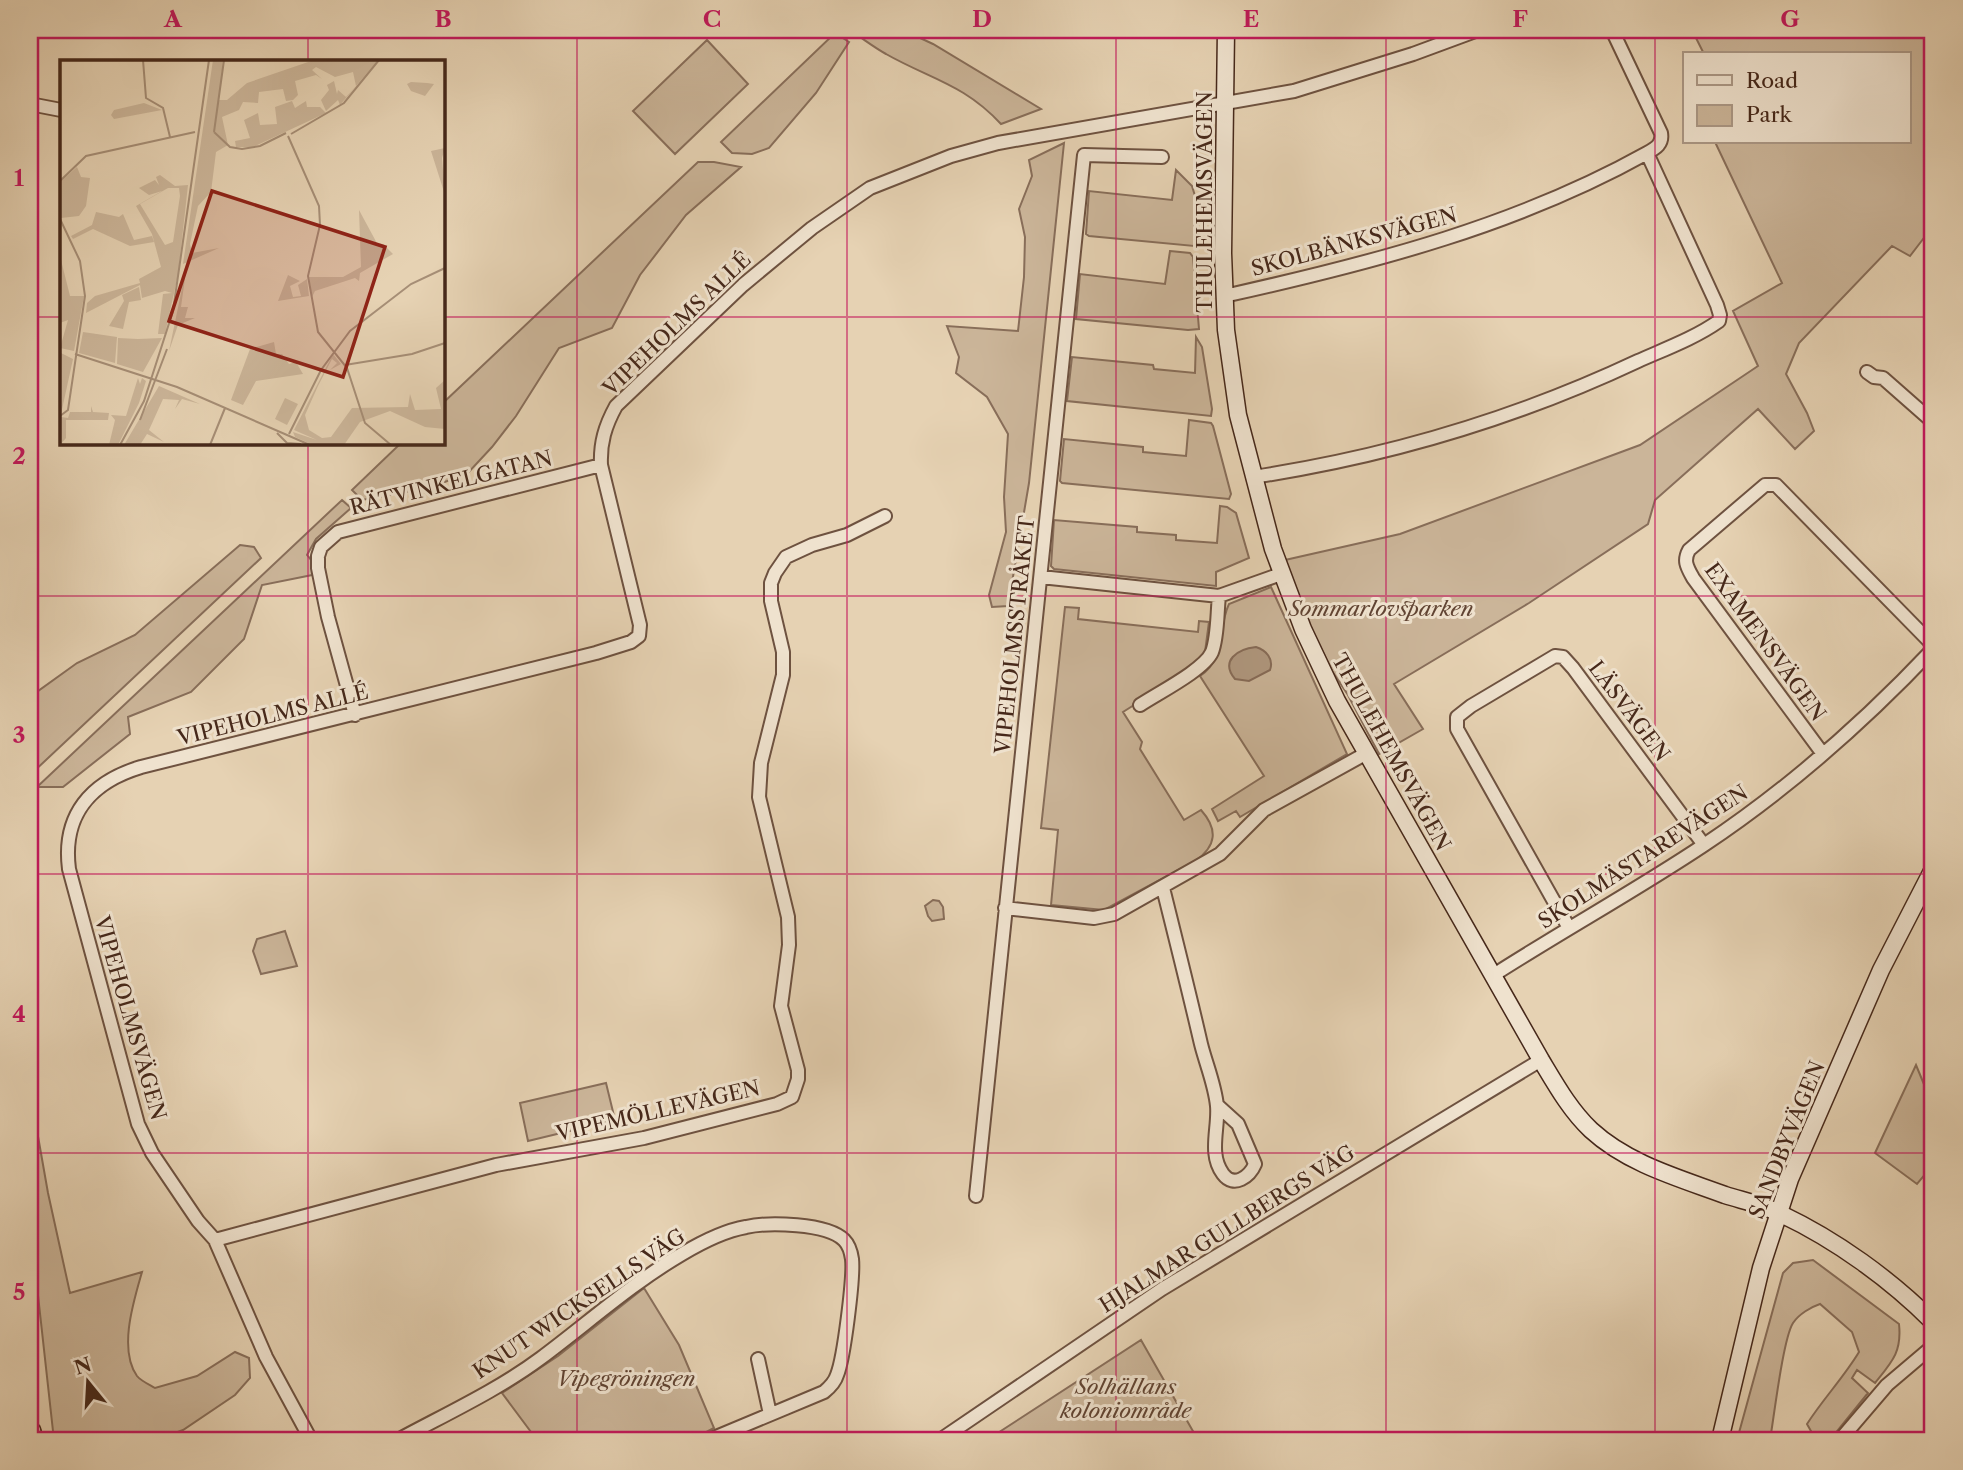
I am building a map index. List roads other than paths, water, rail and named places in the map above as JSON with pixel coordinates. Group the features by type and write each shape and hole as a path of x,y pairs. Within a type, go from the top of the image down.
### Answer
{"highway":[{"path":"30,1432 30,1440"}],"street":[{"name":"THULEHEMSVÄGEN","path":"1226,30 1224,294 1238,415 1252,477 1281,574 1315,657 1365,754 1541,1060 1579,1117 1591,1130 1636,1161 1682,1180 1779,1212 1818,1233 1920,1309 1933,1322"},
{"name":"VIPEHOLMS ALLÉ","path":"141,767 596,653 631,642 639,636 640,625 601,465 600,448 604,431 615,407 743,285 812,228 870,188 951,156 998,143 1265,98 1413,54 1478,30"},
{"path":"1252,477 1380,452 1516,412 1558,396 1714,325 1721,318 1647,153 1659,145 1661,133 1612,30"},
{"path":"30,104 60,110"},
{"name":"SKOLBÄNKSVÄGEN","path":"1224,294 1324,274 1416,249 1522,211 1612,172 1647,153"},
{"name":"VIPEHOLMSSTRÅKET","path":"976,1196 1084,155 1162,157"},
{"path":"1867,372 1874,377 1883,377 1933,422"},
{"name":"RÄTVINKELGATAN","path":"355,715 328,617 318,568 318,556 326,541 338,532 601,465"},
{"name":"EXAMENSVÄGEN","path":"1823,754 1693,578 1686,567 1685,557 1689,550 1765,485 1776,485 1933,647"},
{"name":"VIPEMÖLLEVÄGEN","path":"215,1240 496,1165 644,1138 777,1104 792,1097 797,1087 798,1070 781,1006 789,944 788,917 759,797 761,762 783,675 783,652 771,601 772,583 786,557 812,545 847,535 885,516"},
{"path":"1041,577 1219,596 1281,574"},
{"path":"1140,705 1199,666 1209,656 1213,646 1219,596"},
{"name":"SKOLMÄSTAREVÄGEN","path":"1492,976 1704,845 1767,800 1894,690 1933,647"},
{"name":"LÄSVÄGEN","path":"1569,928 1457,729 1457,718 1471,706 1555,656 1563,657 1704,845"},
{"path":"1005,908 1103,917 1129,907 1220,854 1260,812 1365,754"},
{"name":"VIPEHOLMSVÄGEN","path":"141,767 115,777 100,787 78,810 68,840 69,869 138,1125 167,1176 198,1222 215,1240 249,1323 311,1440"},
{"name":"SANDBYVÄGEN","path":"1720,1440 1761,1268 1790,1179 1881,970 1933,869"},
{"path":"1163,888 1217,1105 1215,1147 1219,1167 1229,1180 1236,1181 1247,1177 1255,1164 1238,1124 1217,1105"},
{"name":"HJALMAR GULLBERGS VÄG","path":"940,1440 1184,1276 1541,1060"},
{"name":"KNUT WICKSELLS VÄG","path":"398,1440 416,1436 519,1373 627,1290 708,1240 733,1230 757,1225 791,1226 832,1232 846,1242 852,1263 838,1374 824,1392 770,1414"},
{"path":"1840,1440 1887,1385 1933,1346"},
{"path":"709,1440 770,1414 758,1359"}],"park label":[{"name":"Sommarlovsparken","path":"1381,609"},
{"name":"Vipegröningen","path":"626,1379"},
{"name":"Solhällans koloniområde","path":"1126,1399"}]}
